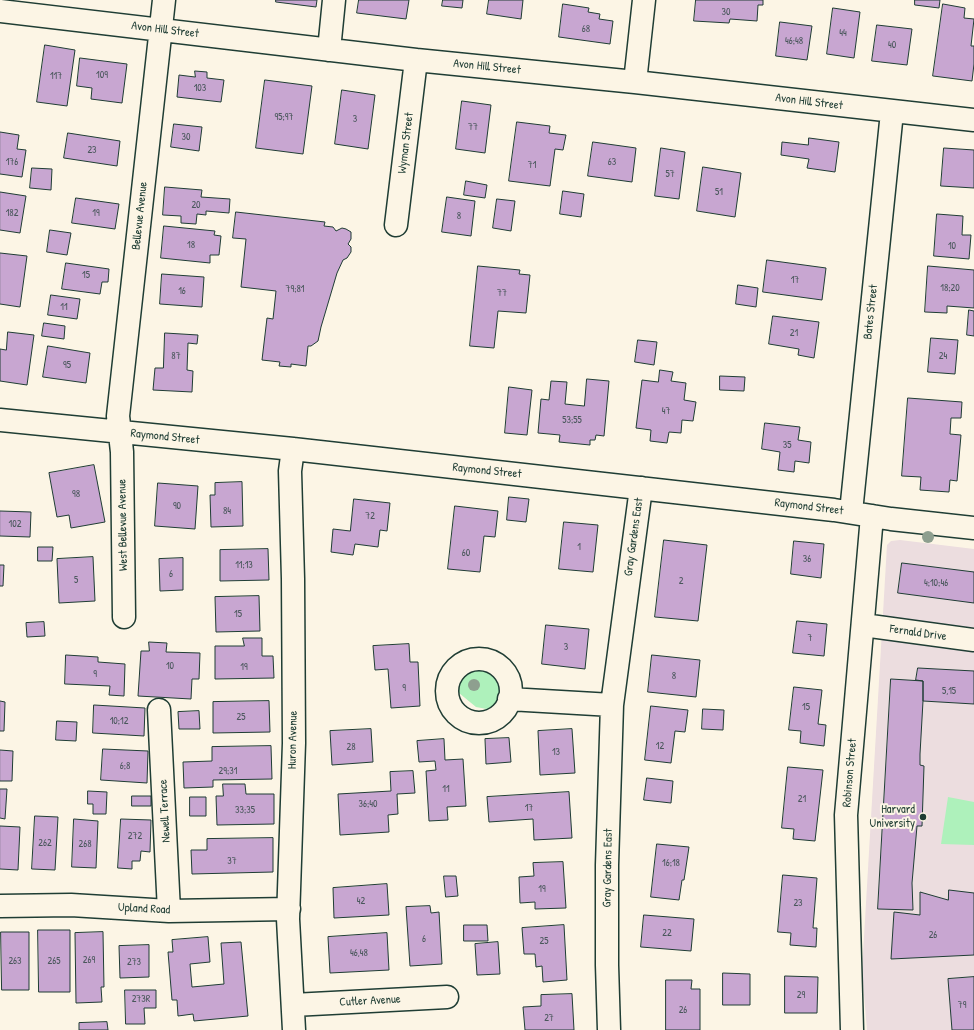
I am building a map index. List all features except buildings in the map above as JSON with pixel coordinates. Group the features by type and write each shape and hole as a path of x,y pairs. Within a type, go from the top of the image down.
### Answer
{"street":[{"name":"Bellevue Avenue","path":"120,432 118,416 164,0"},
{"path":"328,50 334,0"},
{"path":"635,82 644,0"},
{"name":"Avon Hill Street","path":"0,11 416,60 635,82 974,120"},
{"name":"Wyman Street","path":"396,226 416,60"},
{"name":"Bates Street","path":"851,512 892,112"},
{"name":"Raymond Street","path":"0,420 293,449 851,512 872,516 974,528"},
{"name":"West Bellevue Avenue","path":"120,432 122,452 124,617"},
{"name":"Huron Avenue","path":"293,449 290,471 294,743 289,909 294,1030"},
{"name":"Gray Gardens East","path":"609,1030 607,873 612,705 641,488"},
{"name":"Robinson Street","path":"852,1030 846,815 872,516"},
{"name":"Fernald Drive","path":"863,625 974,640"},
{"path":"509,699 612,705"},
{"name":"Newell Terrace","path":"159,710 169,911"},
{"name":"Upland Road","path":"0,906 71,905 169,911 289,909"},
{"name":"Cutler Avenue","path":"293,1005 447,997"}],"shaded area":[{"name":"Harvard University","path":"900,540 974,549 974,1030 867,1030 862,971 887,545 891,541"}],"green space":[{"path":"469,663 483,666 494,674 502,686 502,698 492,710 476,707 459,693 456,679"},
{"path":"948,797 974,802 974,845 941,844"}],"place":[{"name":"Harvard University","path":"923,817"}]}
